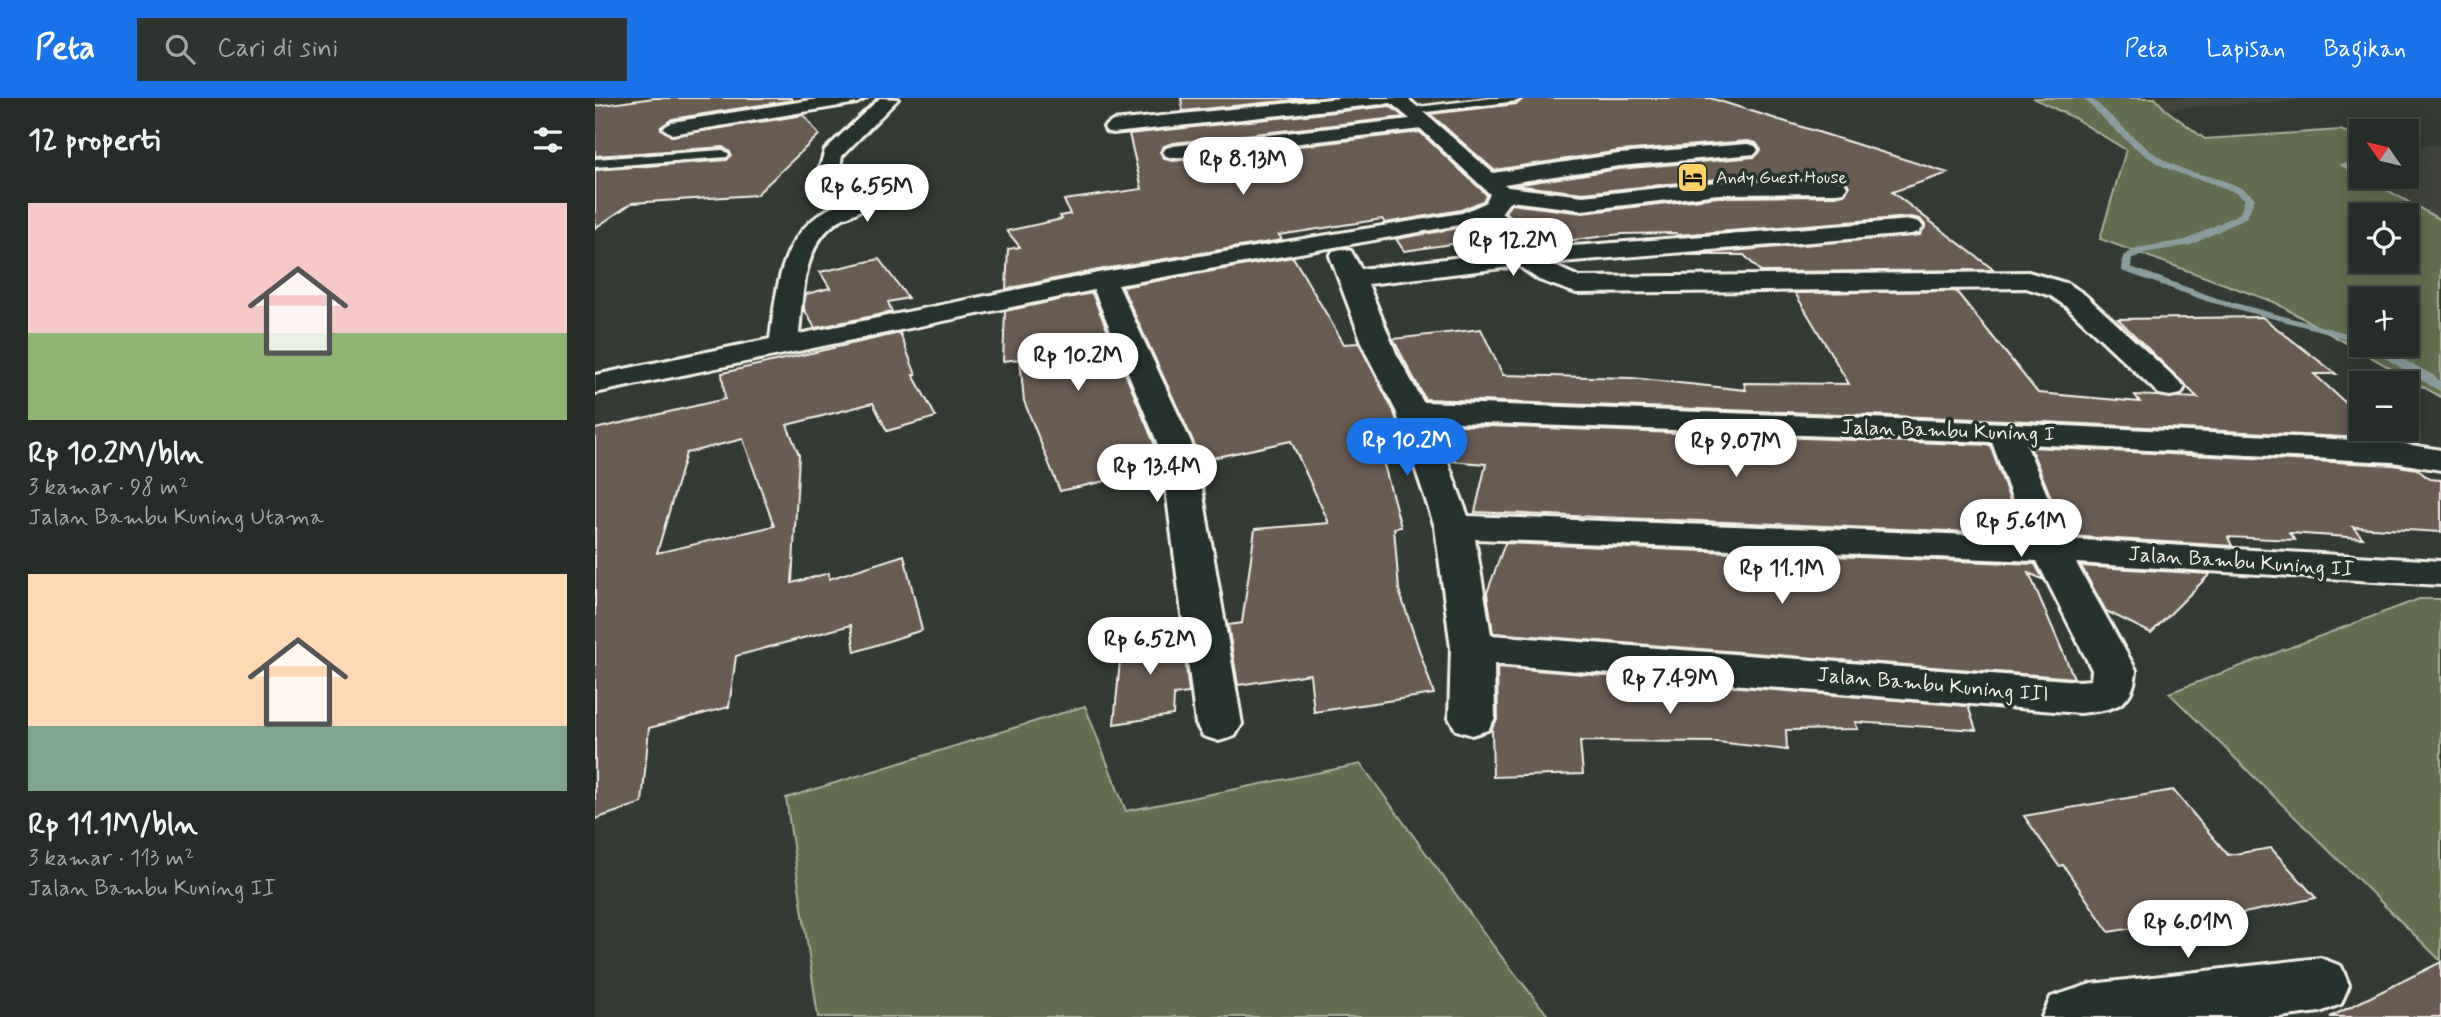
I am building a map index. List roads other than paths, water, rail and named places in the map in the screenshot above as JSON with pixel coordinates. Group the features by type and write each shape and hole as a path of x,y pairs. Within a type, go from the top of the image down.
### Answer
{"street":[{"path":"672,128 857,98"},
{"path":"784,344 797,258 811,233 829,217 854,206 856,201 829,192 825,187 832,154 889,99"},
{"path":"1173,152 1405,107"},
{"path":"1113,127 1405,107 1492,196 1520,238 1524,258 1562,282 1600,287 2006,278 2028,280 2060,290 2075,301 2169,387"},
{"path":"595,384 1103,280 1335,242 1492,196 1553,168 1680,153 1748,150"},
{"path":"1492,196 1583,203 1718,188 1836,187"},
{"path":"1353,278 1524,258 1911,228"},
{"path":"1335,242 1353,278 1381,353 1412,411 1454,527 1472,648 1472,718"},
{"path":"1103,280 1174,442 1184,489 1219,724"},
{"name":"Jalan Bambu Kuning I","path":"1412,411 2005,433 2393,452 2441,460"},
{"name":"Jalan Bambu Kuning III","path":"1472,648 2079,697 2102,695 2113,686 2114,670 2050,550 2005,433"},
{"name":"Jalan Bambu Kuning II","path":"1454,527 2050,550 2441,573"},
{"path":"2072,1017 2091,1012 2320,985"}],"lane":[{"path":"1405,107 1517,98"},
{"path":"595,163 723,154"}],"waterway":[{"path":"2087,98 2134,141 2165,164 2220,182 2250,198 2244,215 2188,243 2141,250 2127,258 2126,269 2213,300 2349,337"},
{"path":"2391,357 2429,378 2441,388"}],"place":[{"name":"Andy Guest House","path":"1693,178"}]}
